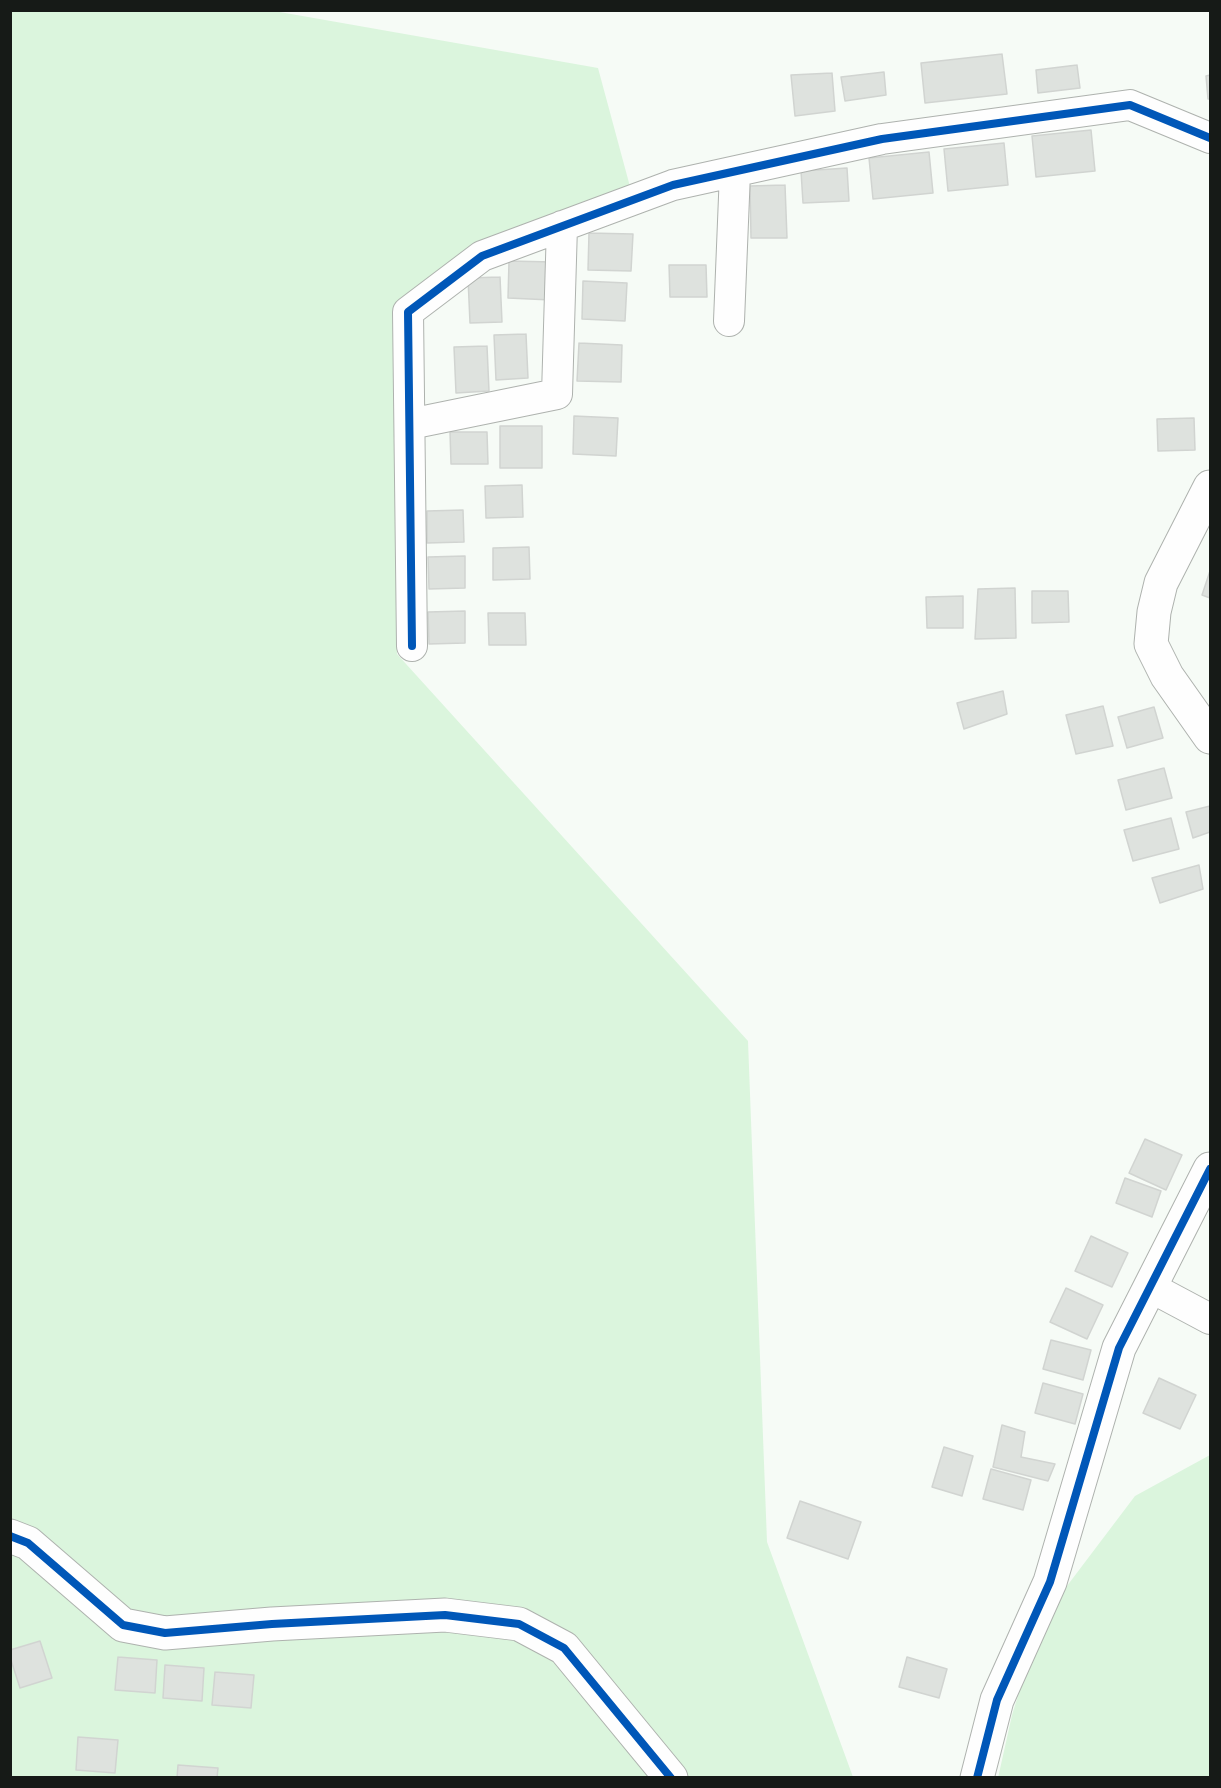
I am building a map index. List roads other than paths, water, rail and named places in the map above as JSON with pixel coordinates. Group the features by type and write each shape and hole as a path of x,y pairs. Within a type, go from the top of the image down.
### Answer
{"street":[{"path":"412,646 408,312 482,256 673,185 882,139 1131,105 1210,138"},
{"path":"729,321 735,171"},
{"path":"410,424 557,394 562,226"},
{"path":"1210,487 1161,583 1154,612 1151,644 1167,676 1210,737"},
{"path":"977,1778 997,1700 1050,1582 1119,1348 1210,1169"},
{"path":"1150,1287 1210,1319"},
{"path":"10,1536 28,1543 123,1625 165,1633 272,1624 445,1615 519,1624 564,1648 671,1778"}]}
